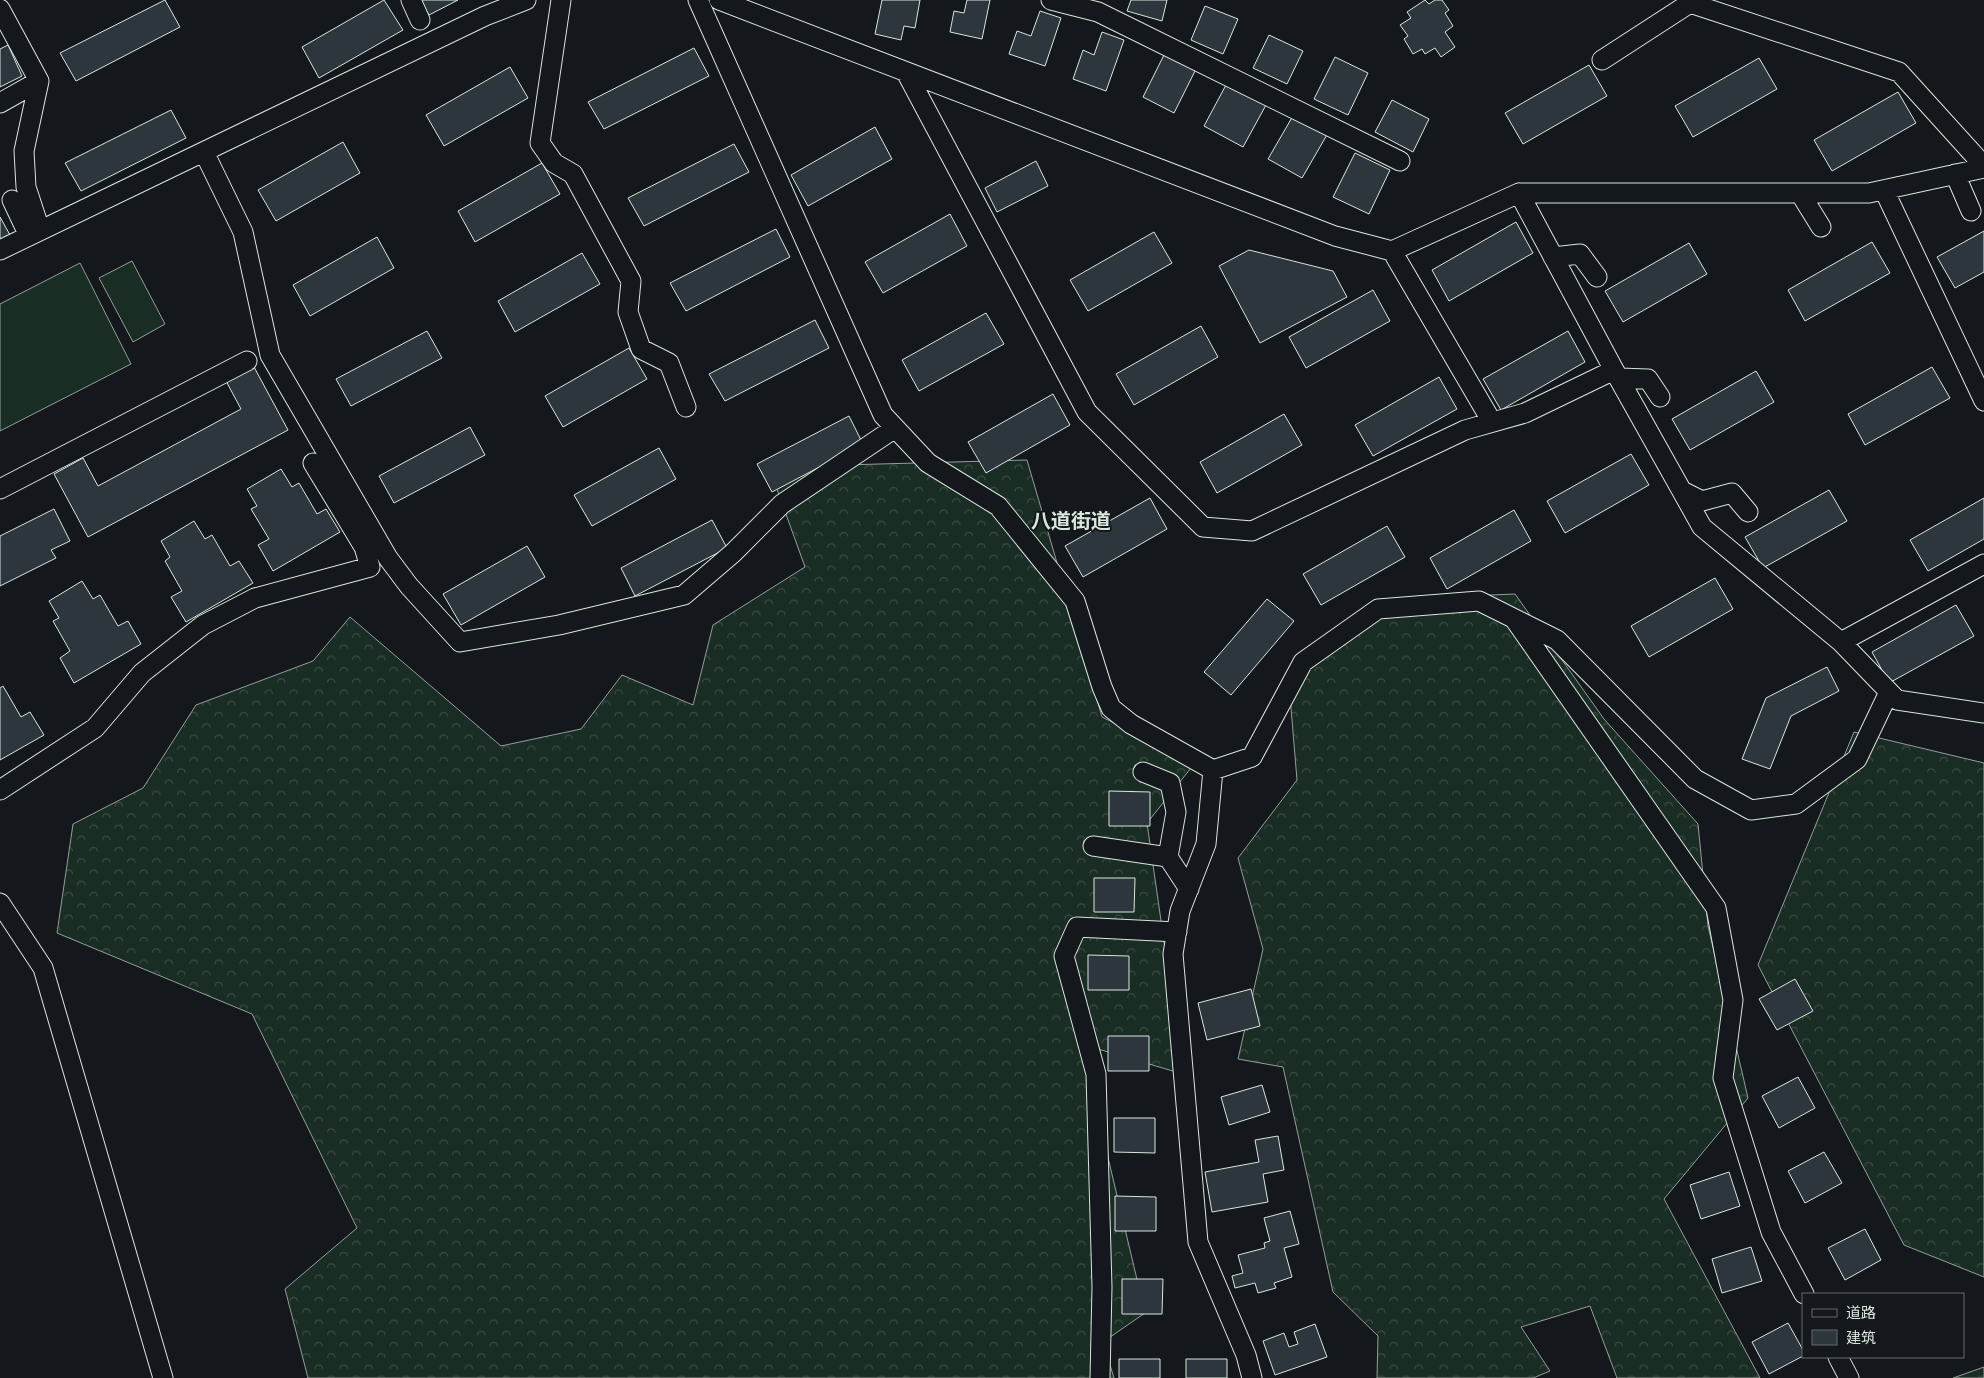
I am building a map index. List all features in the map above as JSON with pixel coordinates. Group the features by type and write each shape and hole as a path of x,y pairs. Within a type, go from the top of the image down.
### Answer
{"street":[{"path":"411,0 420,20"},
{"path":"0,250 485,16 526,0"},
{"path":"561,0 540,143 554,163 573,174 631,281 628,312 641,349 669,363 686,407"},
{"path":"698,0 883,415 928,463 998,506 1075,601 1102,687 1111,708 1131,724 1213,770 1252,757 1303,662 1378,609 1479,601 1557,640 1695,779 1751,810 1796,804 1857,759 1889,692"},
{"path":"719,0 1335,236 1392,251 1519,193 1869,193 1984,166 1900,72 1690,2 1602,60"},
{"path":"1051,0 1098,12 1400,161"},
{"path":"0,9 39,81 24,151 26,187 35,233"},
{"path":"906,72 1087,412 1203,527 1252,531 1465,430 1525,413 1616,374 1648,379 1660,397"},
{"path":"0,103 39,81"},
{"path":"204,152 243,232 270,355 388,558 409,586 460,642 559,625 684,595 734,553 782,504 895,428"},
{"path":"1955,174 1971,211"},
{"path":"1884,190 1984,401"},
{"path":"1519,193 1616,374 1702,527 1841,642 1896,700 1984,713"},
{"path":"1800,193 1821,227"},
{"path":"12,200 35,233"},
{"path":"1392,251 1492,422"},
{"path":"1553,257 1580,254 1597,277"},
{"path":"0,489 247,361"},
{"path":"0,790 94,728 142,673 203,624 255,598 370,567 364,547 313,463"},
{"path":"1682,491 1702,501 1732,493 1748,512"},
{"path":"1841,642 1984,564"},
{"path":"1514,619 1716,908 1733,1000 1723,1078 1771,1232 1803,1293"},
{"path":"1213,770 1206,844 1180,911 1173,954 1198,1242 1246,1355 1252,1378"},
{"path":"1144,772 1170,784 1176,812 1168,857 1189,889"},
{"path":"1093,846 1168,857"},
{"path":"0,903 43,968 163,1378"},
{"path":"1100,1378 1102,1287 1096,1074 1064,956 1077,927 1176,932"},
{"path":"1839,1358 1849,1378"}],"green space":[{"path":"132,261 165,324 133,342 99,278"},
{"path":"80,263 131,364 0,431 0,304"},
{"path":"1027,460 1102,717 1195,763 1147,823 1183,1074 1081,1044 1145,1313 1103,1342 1114,1378 308,1378 285,1289 357,1228 252,1014 57,933 73,824 143,788 196,705 313,661 350,617 501,746 581,729 622,675 693,705 713,625 805,567 769,467"},
{"path":"1515,594 1604,719 1698,824 1708,926 1748,1098 1664,1199 1760,1378 1617,1378 1590,1306 1521,1327 1550,1371 1533,1378 1377,1378 1378,1336 1333,1292 1283,1067 1238,1059 1263,949 1238,858 1297,780 1289,684 1391,599"},
{"path":"1854,732 1984,763 1984,1277 1904,1245 1758,965"},
{"path":"1984,1367 1984,1378 1953,1378"}],"building":[{"path":"165,0 180,27 76,81 60,53"},
{"path":"384,0 403,30 319,78 302,47"},
{"path":"420,0 458,0 429,15"},
{"path":"882,0 920,0 915,28 904,26 901,40 875,34"},
{"path":"967,0 990,0 982,39 950,32 954,11 964,13"},
{"path":"1131,0 1167,0 1162,21 1127,11"},
{"path":"1425,0 1429,4 1435,0 1442,0 1449,10 1445,13 1453,26 1445,32 1455,47 1441,57 1435,48 1425,54 1422,49 1413,54 1404,39 1408,36 1400,25 1411,18 1407,12"},
{"path":"1205,6 1238,19 1223,54 1191,40"},
{"path":"1040,11 1061,18 1045,66 1009,54 1017,31 1031,36"},
{"path":"1102,32 1124,40 1106,91 1073,79 1083,50 1094,55"},
{"path":"1269,35 1303,51 1287,84 1253,68"},
{"path":"8,45 22,76 0,87 0,49"},
{"path":"694,48 709,76 604,129 588,102"},
{"path":"1166,51 1197,67 1174,113 1143,97"},
{"path":"1335,57 1368,73 1348,115 1314,99"},
{"path":"1759,58 1777,89 1693,137 1675,106"},
{"path":"1589,65 1607,96 1523,144 1505,113"},
{"path":"510,67 528,98 444,146 426,115"},
{"path":"1226,85 1266,105 1243,147 1204,126"},
{"path":"1898,92 1916,123 1832,171 1814,140"},
{"path":"1392,100 1429,119 1413,152 1375,132"},
{"path":"171,110 186,138 81,191 65,163"},
{"path":"1294,114 1328,133 1302,178 1268,159"},
{"path":"875,127 892,159 808,206 791,175"},
{"path":"343,142 360,173 276,221 258,190"},
{"path":"734,144 749,172 644,226 628,198"},
{"path":"1355,153 1390,170 1369,214 1333,197"},
{"path":"1036,161 1048,186 997,212 985,188"},
{"path":"542,163 560,194 475,242 458,211"},
{"path":"950,214 967,246 883,293 865,262"},
{"path":"0,217 10,235 0,241"},
{"path":"1516,222 1533,253 1449,301 1432,270"},
{"path":"776,229 790,257 686,311 670,283"},
{"path":"1984,231 1984,272 1955,288 1937,257"},
{"path":"1154,232 1172,263 1088,311 1070,280"},
{"path":"377,237 394,268 310,316 293,285"},
{"path":"1872,242 1890,273 1805,321 1788,290"},
{"path":"1689,243 1707,274 1623,322 1605,291"},
{"path":"1249,250 1333,271 1347,297 1260,343 1219,266"},
{"path":"582,253 600,284 515,332 498,301"},
{"path":"1373,290 1390,321 1306,368 1289,337"},
{"path":"986,313 1004,344 919,391 902,360"},
{"path":"815,320 829,348 725,401 709,374"},
{"path":"1201,326 1218,357 1134,405 1116,374"},
{"path":"427,331 442,358 351,406 336,379"},
{"path":"1568,331 1585,362 1501,410 1483,379"},
{"path":"629,348 647,379 563,427 545,396"},
{"path":"254,367 288,430 88,537 54,474 83,458 98,486 241,409 226,381"},
{"path":"1932,367 1950,398 1865,445 1848,414"},
{"path":"1756,371 1774,402 1690,450 1672,419"},
{"path":"1439,377 1457,409 1373,456 1355,425"},
{"path":"1053,394 1070,425 986,473 968,442"},
{"path":"1284,414 1302,445 1217,493 1200,462"},
{"path":"849,416 863,444 772,492 757,464"},
{"path":"470,427 485,455 394,503 379,476"},
{"path":"659,448 676,479 592,526 574,495"},
{"path":"1631,454 1649,485 1565,533 1547,501"},
{"path":"281,469 292,487 299,483 317,514 326,509 340,532 273,571 258,545 269,539 251,509 257,506 247,489"},
{"path":"1829,490 1847,521 1763,568 1745,537"},
{"path":"1150,498 1167,529 1083,577 1065,546"},
{"path":"1984,498 1984,539 1928,571 1910,540"},
{"path":"54,509 70,541 51,550 56,558 0,586 0,536"},
{"path":"1514,510 1531,541 1447,589 1430,558"},
{"path":"712,520 727,548 635,596 621,568"},
{"path":"194,521 205,539 212,535 230,566 239,561 253,583 186,622 171,597 182,591 165,561 170,557 161,541"},
{"path":"1387,526 1405,557 1321,605 1303,574"},
{"path":"527,546 545,577 461,625 443,594"},
{"path":"1715,578 1733,609 1649,657 1631,626"},
{"path":"82,581 93,599 100,595 118,626 128,621 141,644 74,683 60,658 70,651 53,621 59,618 49,601"},
{"path":"1267,599 1294,621 1231,695 1204,672"},
{"path":"1956,605 1974,636 1889,683 1872,652"},
{"path":"1827,667 1839,691 1791,716 1770,769 1742,759 1766,698"},
{"path":"3,686 21,717 30,712 44,735 0,760 0,688"},
{"path":"1109,791 1150,792 1150,826 1109,826"},
{"path":"1094,878 1135,878 1134,912 1094,912"},
{"path":"1088,955 1129,956 1129,990 1088,990"},
{"path":"1795,979 1813,1011 1777,1030 1759,999"},
{"path":"1251,989 1260,1026 1207,1040 1198,1003"},
{"path":"1108,1036 1149,1036 1149,1071 1108,1071"},
{"path":"1798,1077 1815,1108 1779,1128 1762,1096"},
{"path":"1262,1085 1270,1112 1229,1125 1221,1097"},
{"path":"1114,1118 1155,1118 1155,1153 1114,1152"},
{"path":"1278,1136 1284,1170 1263,1174 1268,1202 1212,1212 1205,1172 1259,1162 1255,1140"},
{"path":"1824,1152 1842,1183 1805,1203 1788,1171"},
{"path":"1729,1172 1740,1206 1701,1219 1690,1185"},
{"path":"1115,1196 1156,1197 1156,1231 1115,1231"},
{"path":"1290,1211 1299,1244 1284,1248 1292,1277 1274,1283 1276,1288 1258,1293 1255,1283 1235,1288 1232,1276 1243,1273 1238,1255 1265,1248 1264,1243 1270,1241 1264,1218"},
{"path":"1865,1229 1881,1260 1845,1280 1828,1248"},
{"path":"1751,1247 1762,1281 1722,1293 1712,1259"},
{"path":"1122,1279 1163,1279 1162,1314 1122,1314"},
{"path":"1788,1323 1802,1348 1802,1357 1769,1374 1752,1342"},
{"path":"1315,1324 1327,1357 1275,1375 1263,1341 1284,1333 1289,1347 1298,1344 1294,1332"},
{"path":"1119,1359 1160,1359 1160,1378 1119,1378"},
{"path":"1186,1359 1227,1359 1227,1378 1186,1378"}],"district":[{"name":"八道街道","path":"1071,520"}]}
